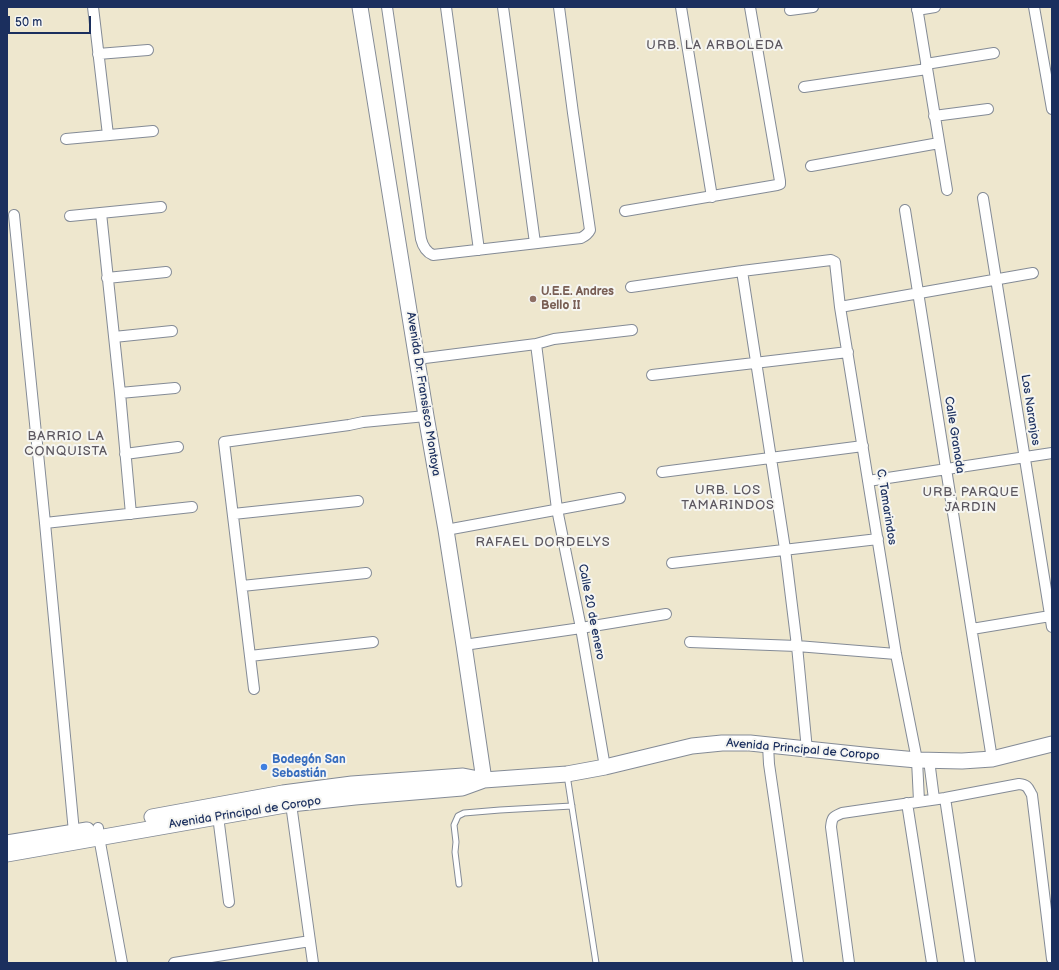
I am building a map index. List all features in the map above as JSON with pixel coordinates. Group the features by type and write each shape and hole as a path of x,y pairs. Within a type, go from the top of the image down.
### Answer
{"main road":[{"name":"Avenida Dr. Fransisco Montoya","path":"360,7 426,416 446,530 484,780"},
{"name":"Avenida Principal de Coropo","path":"7,854 98,832 283,793 352,784 463,776 484,780 567,774 605,767 692,746 722,742 750,743 807,750 923,760 962,761 992,759 1052,744"},
{"name":"Avenida Principal de Coropo","path":"7,843 74,832 98,832 218,816 291,804 363,796 462,788 484,780"}],"street":[{"path":"93,7 108,135"},
{"path":"387,7 422,245 427,252 433,255 581,238 590,230 572,113 559,7"},
{"path":"446,7 479,250"},
{"path":"504,7 535,243"},
{"path":"681,7 712,196"},
{"path":"625,211 780,184 750,7"},
{"path":"790,10 813,7"},
{"path":"935,7 917,8 947,190"},
{"path":"1034,7 1052,109"},
{"path":"98,54 148,50"},
{"path":"804,87 994,53"},
{"path":"934,116 988,109"},
{"path":"66,139 154,130"},
{"path":"811,166 939,143"},
{"name":"Los Naranjos","path":"983,198 1051,622"},
{"path":"70,216 161,207"},
{"name":"Calle Granada","path":"905,210 992,759"},
{"path":"101,213 131,514"},
{"path":"14,215 74,832"},
{"name":"C. Tamarindos","path":"742,271 831,260 835,262 840,307 896,654 923,760"},
{"path":"631,287 742,271 786,549 807,750"},
{"path":"107,278 166,272"},
{"path":"840,307 1033,273"},
{"path":"417,359 536,344 554,339 632,330"},
{"path":"114,337 172,331"},
{"name":"Calle 20 de enero","path":"536,344 557,509 581,628 605,767"},
{"path":"652,375 848,352"},
{"path":"120,393 175,388"},
{"path":"254,689 224,442 363,422 426,416"},
{"path":"662,472 862,446"},
{"path":"125,454 178,447"},
{"path":"868,481 1052,453"},
{"path":"446,530 620,498"},
{"path":"233,514 358,501"},
{"path":"45,523 192,507"},
{"path":"672,563 878,539"},
{"path":"242,586 366,573"},
{"path":"464,645 666,614"},
{"path":"972,629 1051,622"},
{"path":"250,656 373,642"},
{"path":"690,642 797,646 896,654"},
{"path":"768,745 769,764 798,963"},
{"path":"923,760 934,799"},
{"path":"919,801 923,760"},
{"path":"849,963 831,826 834,816 842,813 945,798 1019,784 1024,784 1027,786 1032,795 1052,959"},
{"path":"945,798 970,963"},
{"path":"907,803 932,963"},
{"path":"291,804 313,963"},
{"path":"218,816 229,902"},
{"path":"98,832 122,963"},
{"path":"174,963 310,941"}],"lane":[{"path":"567,774 596,963"},
{"path":"459,884 455,852 456,842 454,825 458,816 464,813 572,806"}],"place":[{"name":"U.E.E. Andres Bello II","path":"533,299"},
{"name":"Bodegón San Sebastián","path":"264,767"}],"district":[{"name":"URB. LA ARBOLEDA","path":"715,46"},
{"name":"BARRIO LA CONQUISTA","path":"66,444"},
{"name":"URB. LOS TAMARINDOS","path":"728,498"},
{"name":"URB. PARQUE JARDIN","path":"971,500"},
{"name":"RAFAEL DORDELYS","path":"543,543"}]}
